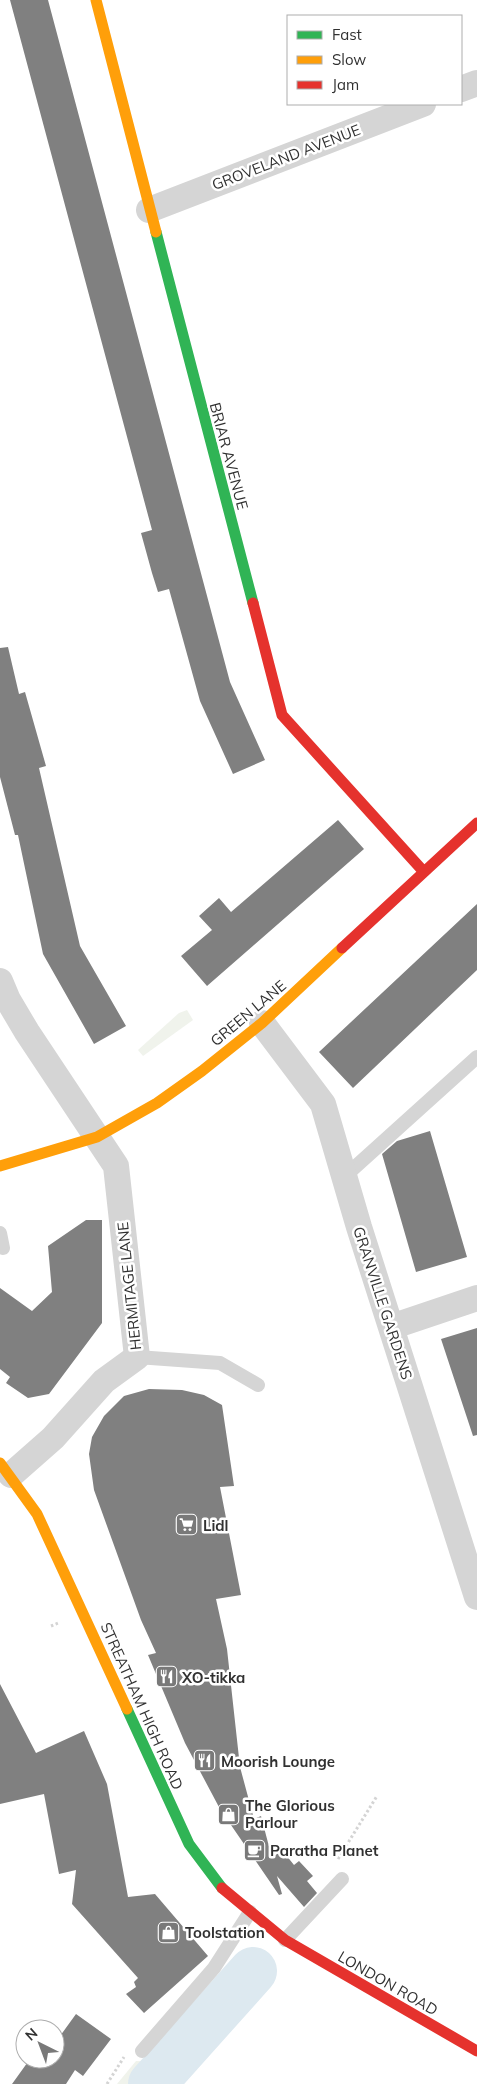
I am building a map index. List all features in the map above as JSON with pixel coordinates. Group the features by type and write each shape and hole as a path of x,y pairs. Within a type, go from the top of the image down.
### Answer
{"main road":[{"name":"BRIAR AVENUE","path":"96,0 149,210 282,715 424,872"},
{"name":"GREEN LANE","path":"0,1166 97,1137 157,1103 262,1022 477,823"},
{"name":"STREATHAM HIGH ROAD","path":"5,1469 37,1514 189,1844 223,1889 285,1940"},
{"name":"LONDON ROAD","path":"285,1940 364,1988 477,2051"}],"street":[{"path":"462,89 477,83"},
{"name":"GROVELAND AVENUE","path":"149,210 420,105"},
{"name":"HERMITAGE LANE","path":"0,981 8,1000 27,1032 116,1166 137,1357 104,1381 53,1438 5,1469"},
{"name":"GRANVILLE GARDENS","path":"262,1022 323,1104 344,1177 477,1598"},
{"path":"392,1327 477,1298"}],"lane":[{"path":"344,1177 477,1057"},
{"path":"0,1233 3,1248"},
{"path":"137,1357 220,1364 258,1385"},
{"path":"285,1940 342,1879"},
{"path":"142,2051 214,1968 250,1912"}],"path":[{"path":"51,1626 58,1623"},
{"path":"336,1863 377,1796"},
{"path":"106,2084 127,2053 142,2051"}],"shaded area":[{"path":"187,1010 193,1020 143,1056 138,1050 179,1013"},
{"path":"136,2061 165,2062 146,2084 117,2084"}],"building":[{"path":"10,0 48,0 230,682 265,760 233,774 200,701 169,589 158,592 152,573 141,533 152,530"},
{"path":"8,647 19,694 25,692 46,766 39,768 80,946 126,1026 94,1044 43,954 18,835 15,835 0,777 0,648"},
{"path":"338,820 364,849 207,986 181,956 212,930 199,916 219,898 231,912"},
{"path":"477,904 477,970 353,1088 319,1052"},
{"path":"430,1131 467,1257 416,1272 382,1154 397,1141"},
{"path":"86,1220 102,1220 102,1323 49,1394 28,1398 6,1383 10,1377 0,1369 0,1288 32,1311 52,1292 48,1246"},
{"path":"477,1328 477,1435 473,1436 441,1339"},
{"path":"149,1389 182,1390 204,1395 222,1405 234,1486 220,1487 241,1595 216,1599 227,1649 240,1767 254,1819 261,1816 272,1858 282,1850 294,1865 299,1861 313,1876 307,1881 317,1893 304,1907 277,1876 282,1894 279,1895 220,1809 185,1743 148,1655 156,1653 141,1620 94,1490 89,1454 92,1437 104,1416 124,1396"},
{"path":"0,1684 36,1753 84,1731 107,1784 128,1897 155,1894 208,1956 144,2013 126,1994 136,1987 134,1982 138,1978 72,1904 76,1870 59,1874 44,1794 0,1804"},
{"path":"76,2014 111,2039 83,2076 75,2070 66,2084 12,2084 23,2069 65,2069 65,2029"}],"waterway":[{"path":"152,2084 253,1971"}],"traffic: fast":[{"path":"156,232 253,603"},
{"path":"127,1709 189,1844 222,1888"}],"traffic: slow":[{"path":"96,0 156,232"},
{"path":"0,1166 97,1137 157,1103 202,1071 262,1023 342,948"},
{"path":"0,1463 37,1514 127,1709"}],"traffic: jam":[{"path":"253,603 282,715 424,872"},
{"path":"342,948 477,823"},
{"path":"222,1888 285,1940 477,2051"}],"place":[{"name":"Lidl","path":"187,1525"},
{"name":"XO-tikka","path":"166,1677"},
{"name":"Moorish Lounge","path":"205,1761"},
{"name":"The Glorious Parlour","path":"229,1814"},
{"name":"Paratha Planet","path":"254,1850"},
{"name":"Toolstation","path":"169,1932"}]}
